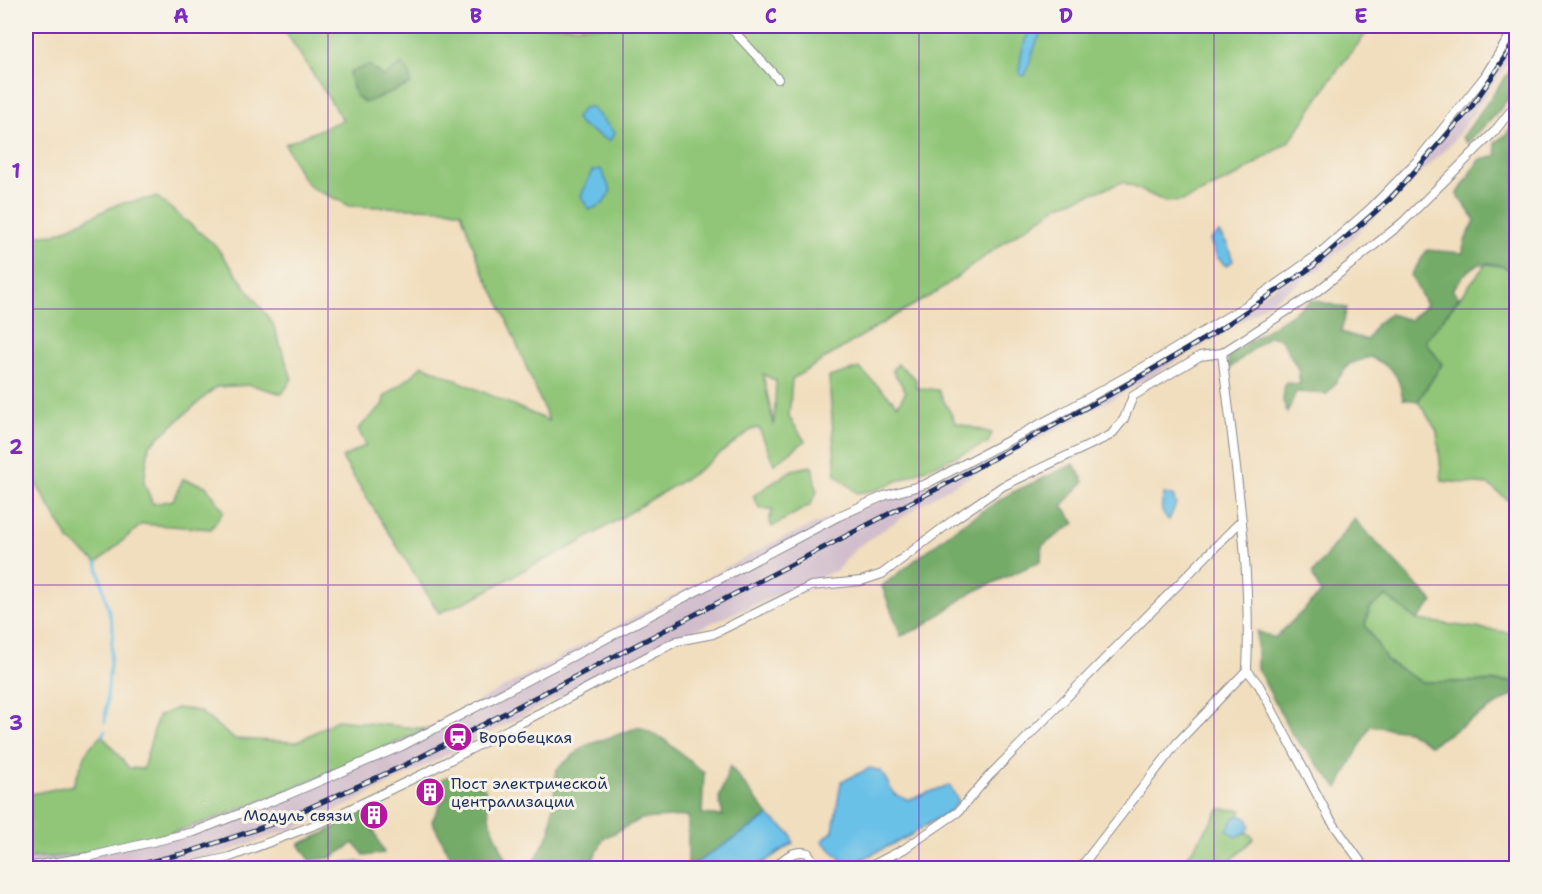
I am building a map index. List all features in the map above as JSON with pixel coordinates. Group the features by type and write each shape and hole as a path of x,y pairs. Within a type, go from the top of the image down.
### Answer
{"street":[{"path":"729,26 778,79"},
{"path":"26,867 88,857 194,832 402,746 828,522 884,496 926,484 1153,362 1247,305 1320,253 1371,208 1418,160 1485,76 1516,26"},
{"path":"182,868 230,856 325,821 429,771 677,641 713,634 811,586 861,582 882,574 956,518 1004,486 1111,435 1124,419 1133,396 1200,356 1222,353 1315,293 1402,223 1494,132 1516,104"},
{"path":"1080,868 1177,744 1247,670 1249,627 1242,520 1222,353"},
{"path":"867,868 904,849 958,812 988,777 1242,520"},
{"path":"1247,670 1259,685 1330,819 1365,868"},
{"path":"774,868 791,853 799,851 808,853 818,868"}],"shaded area":[{"path":"1516,32 1516,51 1453,142 1320,269 1220,335 1116,397 933,497 856,548 837,570 678,637 350,804 303,825 205,859 168,868 26,868 26,858 84,854 191,827 327,774 426,729 772,543 829,518 928,486 1113,387 1310,265 1440,138"}],"green space":[{"path":"259,26 1372,26 1336,72 1290,141 1235,177 1183,201 1166,202 1123,182 1060,205 935,293 792,379 789,417 805,441 774,464 759,428 751,430 695,473 579,543 474,598 439,613 342,458 366,445 358,429 384,404 384,397 422,365 549,421 500,304 482,270 461,212 446,209 349,206 314,189 301,175 285,144 343,120 285,31","holes":["763,374 776,381 774,426"]},
{"path":"1516,62 1516,89 1497,113 1467,143 1462,138"},
{"path":"402,64 409,72 411,84 365,103 355,95 349,73 369,65 383,77"},
{"path":"1516,119 1516,244 1514,247 1516,274 1497,265 1480,264 1469,270 1452,290 1459,298 1425,341 1442,364 1418,401 1403,399 1394,372 1370,357 1349,364 1327,394 1296,392 1287,413 1283,401 1285,383 1300,384 1298,369 1281,339 1269,336 1229,369 1228,356 1312,300 1347,308 1341,332 1367,340 1376,324 1390,314 1410,320 1426,305 1411,275 1427,250 1463,253 1465,240 1475,220 1457,195 1479,160 1497,155 1495,142 1506,135"},
{"path":"157,197 215,245 273,324 292,379 282,394 251,385 216,387 149,446 144,483 153,504 173,500 183,479 206,486 224,511 211,529 142,524 97,563 69,540 26,466 26,236 56,234 118,204"},
{"path":"1486,264 1507,267 1516,274 1516,510 1514,505 1489,485 1442,481 1437,431 1418,401 1442,364 1425,341"},
{"path":"898,364 916,379 916,388 938,390 956,423 992,433 988,443 876,490 857,493 836,475 829,377 859,368 898,405 906,391 892,370"},
{"path":"1074,464 1084,482 1062,506 1075,523 1042,546 1041,561 971,593 920,628 901,636 882,586 955,529 1011,493"},
{"path":"812,466 817,492 810,505 772,527 769,520 773,509 760,509 753,496 792,470"},
{"path":"1354,519 1433,602 1417,620 1386,596 1370,608 1365,625 1388,662 1421,682 1514,682 1516,693 1430,745 1408,731 1370,726 1338,788 1292,734 1257,668 1257,631 1275,638 1321,593 1312,574"},
{"path":"1386,596 1417,620 1513,633 1516,631 1516,681 1421,682 1388,662 1365,625 1370,608"},
{"path":"177,708 199,711 234,739 297,742 337,720 426,729 301,785 216,818 128,845 84,854 26,858 26,795 73,785 88,749 102,735 129,768 143,769 158,716"},
{"path":"639,727 662,738 704,773 702,814 723,816 719,798 730,766 769,816 688,868 688,816 641,819 604,838 589,868 531,868 550,832 557,769 585,746"},
{"path":"452,775 485,788 490,821 511,868 447,868 450,856 432,821 447,797 442,779"},
{"path":"1220,809 1242,810 1234,818 1236,836 1247,832 1254,838 1226,868 1177,868 1184,862"},
{"path":"365,811 384,853 365,856 354,843 331,858 310,860 299,844 327,832 353,815"},
{"path":"358,861 376,868 294,868"}],"water":[{"path":"1032,26 1043,26 1025,76 1020,75 1020,62 1024,43"},
{"path":"591,107 615,133 609,141 580,125 576,118 583,108"},
{"path":"601,169 611,191 603,204 589,210 581,196 592,171"},
{"path":"1219,233 1227,244 1233,261 1226,266 1217,257 1210,240"},
{"path":"1164,494 1173,496 1176,504 1169,520 1162,509"},
{"path":"870,768 881,771 894,794 908,800 949,785 958,800 954,808 909,836 848,866 822,841 833,831 841,782"},
{"path":"1239,815 1247,818 1250,826 1247,832 1236,837 1227,830 1234,818"},
{"path":"769,816 791,834 793,843 755,868 688,868"}],"waterway":[{"path":"97,563 113,628 105,722"},
{"path":"102,735 105,731"}],"railway":[{"path":"125,868 189,852 275,823 405,765 952,481 1109,395 1214,333 1312,267 1390,199 1470,109 1516,41"}],"place":[{"name":"Воробецкая","path":"458,737"},
{"name":"Пост электрической централизации","path":"430,792"},
{"name":"Модуль связи","path":"374,815"}]}
